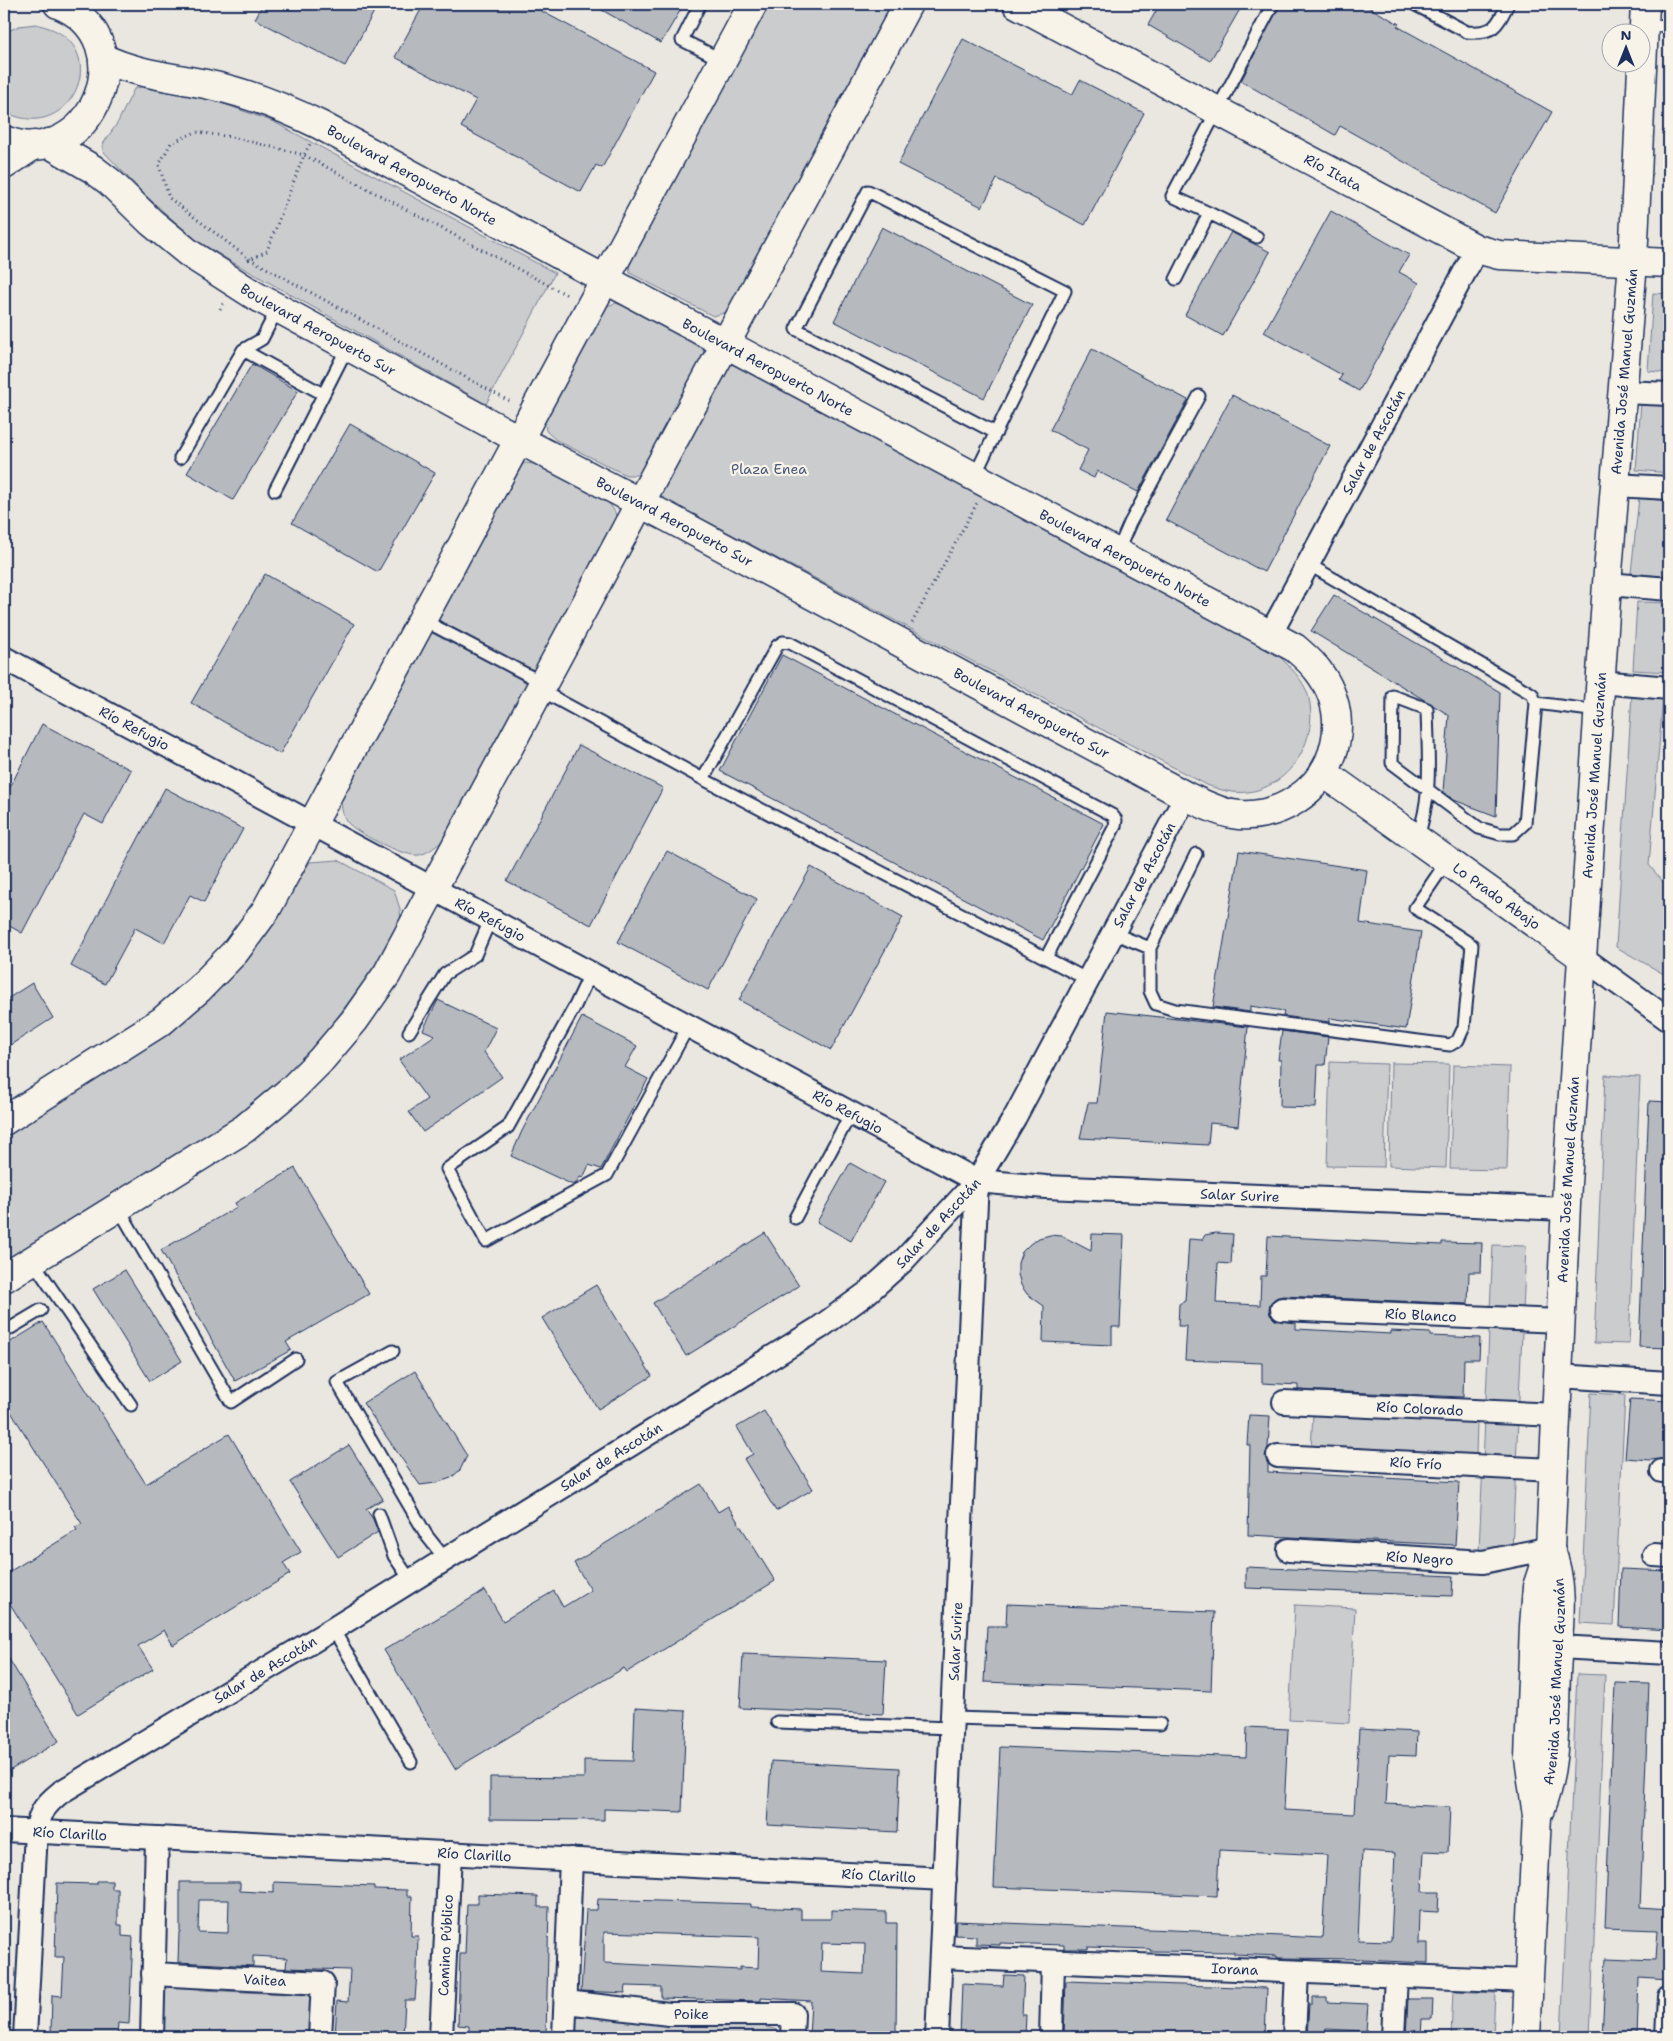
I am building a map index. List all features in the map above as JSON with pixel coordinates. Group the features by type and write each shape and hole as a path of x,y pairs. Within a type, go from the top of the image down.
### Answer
{"street":[{"path":"58,4 82,19 100,48"},
{"path":"4,165 41,144 74,131 93,110 102,85 96,4"},
{"path":"4,1121 145,1033 199,989 250,934 266,910 314,824 753,4"},
{"path":"4,1278 244,1129 292,1089 354,1021 387,974 434,888 641,503 724,343 908,4"},
{"name":"Río Itata","path":"1017,4 1477,249 1499,255 1669,263"},
{"name":"Avenida José Manuel Guzmán","path":"1526,2037 1537,1816 1530,1758 1545,1646 1559,1587 1550,1548 1566,1209 1600,682 1651,15"},
{"name":"Boulevard Aeropuerto Norte","path":"100,48 134,71 211,85 244,94 292,111 320,125 1295,648 1310,661 1332,695 1337,736 1331,761 1324,773"},
{"name":"Boulevard Aeropuerto Sur","path":"4,140 20,144 41,144 93,168 169,237 235,283 278,308 520,440 1213,809 1233,814 1254,815 1272,811 1287,806 1312,787 1324,773"},
{"name":"Salar de Ascotán","path":"1270,635 1477,249"},
{"path":"1623,392 1669,394"},
{"path":"1615,485 1669,488"},
{"path":"1607,584 1669,589"},
{"name":"Río Refugio","path":"4,658 491,918 977,1181"},
{"path":"1600,682 1669,688"},
{"name":"Lo Prado Abajo","path":"1324,773 1669,1020"},
{"name":"Salar de Ascotán","path":"25,2037 36,1832 39,1816 46,1805 61,1792 446,1560 842,1313 903,1261 977,1181 1010,1125 1186,796"},
{"name":"Salar Surire","path":"937,2037 976,1246 977,1181 1046,1187 1566,1209"},
{"path":"940,1223 959,1228 976,1246"},
{"name":"Río Blanco","path":"1282,1309 1560,1321"},
{"path":"1558,1376 1669,1383"},
{"name":"Río Colorado","path":"1284,1402 1556,1415"},
{"name":"Río Frío","path":"1278,1456 1553,1470"},
{"name":"Río Negro","path":"1289,1550 1483,1562 1550,1548"},
{"path":"1545,1646 1669,1653"},
{"name":"Río Clarillo","path":"4,1830 945,1879"},
{"path":"152,2037 157,1838"},
{"name":"Camino Público","path":"441,2037 450,1853"},
{"path":"564,2037 572,1860"},
{"name":"Iorana","path":"941,1957 1528,1981"},
{"path":"1051,2037 1053,1962"},
{"path":"1294,2037 1297,1972"},
{"name":"Vaitea","path":"153,1974 323,1983 320,2037"},
{"path":"1393,2037 1396,1976"},
{"path":"1667,2037 1669,1996"},
{"name":"Poike","path":"566,2002 669,2014 793,2014 792,2037"}],"lane":[{"path":"700,4 682,40 723,61"},
{"path":"1257,236 1172,196 1273,4"},
{"path":"1414,4 1467,32 1476,33 1493,29 1499,22 1508,4"},
{"path":"1651,15 1669,4"},
{"path":"974,477 996,433 1065,291 868,191 796,329 996,433"},
{"path":"1176,279 1209,213"},
{"path":"180,458 243,350 262,339 278,308"},
{"path":"275,490 348,346"},
{"path":"243,350 323,394"},
{"path":"1116,553 1130,523 1199,396"},
{"path":"1308,564 1534,698 1598,711"},
{"path":"423,620 703,779 1088,980"},
{"path":"703,779 777,646 783,642 790,643 1112,815 1116,820 1115,826 1046,958"},
{"path":"1417,839 1425,816 1429,792 1427,708 1393,696 1392,763 1429,792 1479,828 1500,834 1513,834 1525,823 1534,698"},
{"path":"1196,854 1150,948 1150,991 1156,1004 1175,1010 1450,1046 1458,1040 1464,1026 1472,945 1415,908 1448,861"},
{"path":"409,1032 445,974 475,955 491,918"},
{"path":"1113,933 1150,948"},
{"path":"591,972 575,1006 508,1127 447,1169 486,1242 607,1175 689,1025"},
{"path":"795,1218 851,1113"},
{"path":"118,1208 231,1402 296,1359"},
{"path":"32,1260 130,1405"},
{"path":"4,1332 41,1310"},
{"path":"392,1351 337,1382 427,1536 446,1560"},
{"path":"379,1514 394,1556 411,1581"},
{"path":"333,1629 411,1762"},
{"path":"777,1722 1160,1724"}],"path":[{"path":"220,309 248,258 267,251 304,155 320,125"},
{"path":"509,401 248,258 169,198 159,165 171,143 196,132 232,137 304,155 567,295"},
{"path":"901,643 968,520"}],"green space":[{"path":"766,4 897,4 730,309 713,316 630,273 629,259"},
{"path":"36,24 61,34 75,48 80,61 80,76 76,90 58,112 44,118 29,119 10,114 4,110 4,33 19,26"},
{"path":"141,87 213,100 274,122 555,273 486,404 196,240 144,194 103,151 103,144 118,122 134,89"},
{"path":"1653,293 1669,294 1669,373 1648,371"},
{"path":"615,303 626,306 702,347 705,357 644,472 636,475 626,475 556,440 546,431 545,421 605,307"},
{"name":"Plaza Enea","path":"730,363 1278,655 1299,678 1308,695 1311,711 1310,727 1306,743 1299,757 1278,780 1264,788 1248,792 1238,792 1222,790 1207,785 659,496"},
{"path":"1641,402 1669,405 1669,473 1636,470"},
{"path":"525,463 534,464 609,503 615,512 617,522 445,839 423,854 412,855 379,843 349,824 343,813 342,792 519,466"},
{"path":"1639,498 1669,501 1669,577 1631,573"},
{"path":"1637,602 1669,603 1667,672 1633,670"},
{"path":"1632,694 1663,699 1649,865 1669,889 1669,977 1616,947"},
{"path":"338,860 394,890 400,909 401,925 389,948 319,1042 284,1078 238,1116 4,1266 4,1132 85,1084 213,995 267,933 310,862"},
{"path":"1330,1062 1387,1064 1384,1167 1327,1166"},
{"path":"1391,1063 1449,1064 1446,1168 1389,1166"},
{"path":"1453,1065 1510,1067 1507,1170 1450,1169"},
{"path":"1605,1075 1640,1077 1629,1344 1594,1343"},
{"path":"1493,1245 1526,1246 1512,1551 1479,1550"},
{"path":"1591,1393 1625,1395 1614,1625 1580,1623"},
{"path":"1313,1415 1477,1422 1476,1456 1311,1448"},
{"path":"1295,1605 1355,1608 1349,1723 1289,1720"},
{"path":"1577,1674 1605,1675 1590,2037 1561,2037"},
{"path":"167,1981 188,1983 201,1990 308,1995 314,1999 313,2037 159,2037 161,1988"},
{"path":"1453,1991 1495,1993 1493,2037 1451,2037"},
{"path":"583,2014 664,2022 762,2026 781,2031 781,2037 574,2037 574,2020"}],"building":[{"path":"263,4 378,4 345,66 255,19"},
{"path":"424,4 528,4 654,71 602,168 596,165 581,192 461,127 476,100 395,57"},
{"path":"591,4 684,4 661,43"},
{"path":"1160,4 1243,4 1210,61 1148,25"},
{"path":"1280,4 1363,4 1399,24 1397,26 1552,112 1495,213 1340,126 1335,135 1241,81"},
{"path":"963,39 1072,95 1080,80 1144,113 1085,225 997,179 982,207 898,164"},
{"path":"1331,211 1409,255 1399,272 1419,283 1359,391 1339,380 1342,375 1264,332"},
{"path":"882,227 1032,305 984,398 834,321"},
{"path":"1231,232 1270,252 1223,336 1185,315"},
{"path":"1092,349 1188,400 1138,492 1097,471 1094,478 1078,470 1088,450 1050,430"},
{"path":"252,364 298,391 233,500 187,473"},
{"path":"1232,395 1330,446 1264,572 1166,520"},
{"path":"350,424 435,473 378,572 292,523"},
{"path":"265,574 354,624 280,754 191,703"},
{"path":"1334,595 1500,692 1496,816 1454,800 1443,792 1449,715 1311,631"},
{"path":"782,655 1104,824 1043,940 720,771"},
{"path":"42,724 131,770 103,824 84,814 22,933 4,923 4,799"},
{"path":"579,745 663,788 591,925 507,881"},
{"path":"165,788 243,829 204,902 190,895 164,943 135,928 105,984 71,966"},
{"path":"667,851 757,899 708,990 618,942"},
{"path":"1239,851 1367,870 1360,923 1421,932 1406,1029 1330,1018 1330,1022 1283,1016 1284,1011 1250,1006 1250,1012 1213,1007"},
{"path":"811,867 903,917 831,1050 739,1000"},
{"path":"32,983 53,1018 4,1049 4,1001"},
{"path":"438,1000 496,1028 484,1052 502,1077 423,1132 409,1112 427,1099 399,1060 435,1035 423,1030"},
{"path":"1107,1011 1248,1027 1238,1126 1210,1123 1208,1145 1080,1138 1088,1103 1097,1103"},
{"path":"582,1017 637,1046 625,1067 648,1079 601,1169 589,1165 583,1178 580,1177 573,1185 511,1156 522,1131"},
{"path":"1282,1031 1328,1037 1325,1065 1318,1065 1316,1108 1280,1107 1281,1060 1278,1060"},
{"path":"1649,1101 1669,1102 1669,1348 1639,1347"},
{"path":"850,1163 884,1182 851,1241 817,1222"},
{"path":"295,1168 369,1294 286,1342 291,1350 235,1381 161,1250 237,1207 235,1203"},
{"path":"765,1233 799,1286 686,1356 653,1303"},
{"path":"1216,1233 1233,1234 1231,1264 1218,1263 1216,1303 1260,1305 1261,1276 1266,1276 1268,1236 1442,1245 1442,1242 1482,1243 1481,1272 1469,1272 1468,1304 1283,1296 1271,1302 1269,1308 1270,1315 1275,1320 1296,1323 1296,1329 1391,1334 1391,1331 1430,1333 1430,1336 1480,1338 1479,1359 1464,1359 1463,1397 1298,1390 1298,1385 1262,1383 1262,1363 1185,1360 1187,1326 1178,1326 1179,1304 1185,1301 1189,1239 1202,1240 1205,1235"},
{"path":"1092,1234 1124,1235 1120,1327 1112,1327 1112,1345 1043,1342 1044,1306 1027,1294 1021,1285 1018,1263 1022,1252 1039,1238 1050,1235 1062,1236 1091,1251"},
{"path":"125,1270 182,1361 150,1381 93,1289"},
{"path":"596,1285 652,1376 598,1409 542,1318"},
{"path":"43,1322 146,1484 229,1434 301,1552 283,1563 290,1574 173,1645 164,1630 138,1646 153,1669 78,1714 4,1594 4,1575 77,1530 75,1527 82,1524 4,1401 4,1346"},
{"path":"415,1371 467,1456 460,1470 451,1478 436,1483 420,1485 363,1403"},
{"path":"1630,1399 1669,1401 1669,1458 1650,1460 1625,1458"},
{"path":"764,1411 813,1489 776,1511 744,1459 753,1454 737,1427"},
{"path":"1249,1415 1270,1416 1268,1447 1265,1456 1268,1472 1459,1482 1455,1545 1248,1535 1250,1445 1247,1445"},
{"path":"349,1445 383,1499 366,1509 373,1519 378,1532 338,1557 290,1482"},
{"path":"701,1484 718,1512 728,1506 775,1581 627,1672 624,1668 455,1769 384,1650 485,1590 503,1621 554,1591 563,1607 591,1590 574,1563"},
{"path":"1246,1567 1453,1576 1452,1596 1246,1588"},
{"path":"1621,1569 1669,1571 1669,1630 1619,1627"},
{"path":"1007,1604 1214,1612 1211,1691 984,1682 987,1626 1006,1626"},
{"path":"4,1651 59,1741 4,1774"},
{"path":"743,1654 886,1660 883,1714 740,1708"},
{"path":"1615,1683 1649,1684 1640,1908 1669,1910 1669,1980 1639,1978 1637,2037 1602,2037 1606,1958 1655,1960 1657,1930 1605,1928"},
{"path":"635,1708 686,1711 682,1812 604,1809 604,1820 490,1819 490,1777 584,1778 584,1760 633,1761"},
{"path":"1247,1727 1288,1729 1284,1810 1354,1814 1359,1729 1417,1732 1416,1756 1389,1755 1386,1804 1450,1807 1448,1852 1424,1851 1422,1892 1439,1892 1438,1912 1419,1911 1418,1943 1428,1943 1428,1963 1362,1959 1277,1958 1277,1956 1234,1954 1234,1952 1150,1951 1150,1949 1088,1947 1088,1949 1064,1949 1064,1945 976,1944 976,1936 955,1935 956,1921 1322,1938 1327,1855 1219,1850 1217,1896 994,1887 1000,1747 1246,1757","holes":["1362,1851 1395,1853 1391,1941 1358,1940"]},
{"path":"771,1761 900,1768 897,1832 767,1825"},
{"path":"97,1881 112,1881 112,1889 118,1889 118,1925 122,1925 122,1936 133,1937 129,2024 118,2023 117,2035 51,2033 52,1995 62,1996 64,1957 55,1957 57,1883 97,1884"},
{"path":"180,1882 240,1882 240,1891 274,1893 274,1882 374,1886 374,1889 407,1890 407,1896 412,1896 411,1936 418,1936 415,2000 405,2000 403,2037 335,2037 337,2001 348,2002 350,1970 286,1968 287,1958 253,1956 253,1966 178,1962","holes":["199,1900 229,1900 228,1933 198,1932"]},
{"path":"478,1894 538,1896 538,1907 549,1907 546,2037 469,2037 469,2026 458,2025 460,1954 465,1954 467,1904 478,1904"},
{"path":"598,1899 751,1904 751,1907 801,1909 801,1919 831,1919 831,1910 886,1912 886,1923 897,1923 896,2037 809,2037 811,2001 761,1998 761,2001 757,2001 661,1998 661,1987 626,1986 625,1993 581,1991 586,1910 597,1910","holes":["604,1932 759,1937 758,1968 740,1967 740,1970 604,1963","822,1943 865,1944 864,1974 821,1972"]},
{"path":"1004,1975 1024,1976 1022,2015 1026,2015 1025,2037 960,2037 962,1984 1003,1986"},
{"path":"1066,1981 1267,1988 1265,2037 1066,2037 1064,2036"},
{"path":"1312,1997 1327,1997 1327,2002 1368,2004 1366,2031 1326,2029 1325,2037 1307,2037 1309,2004 1312,2004"},
{"path":"1408,1999 1433,1999 1432,2019 1422,2019 1421,2037 1406,2037"}]}
